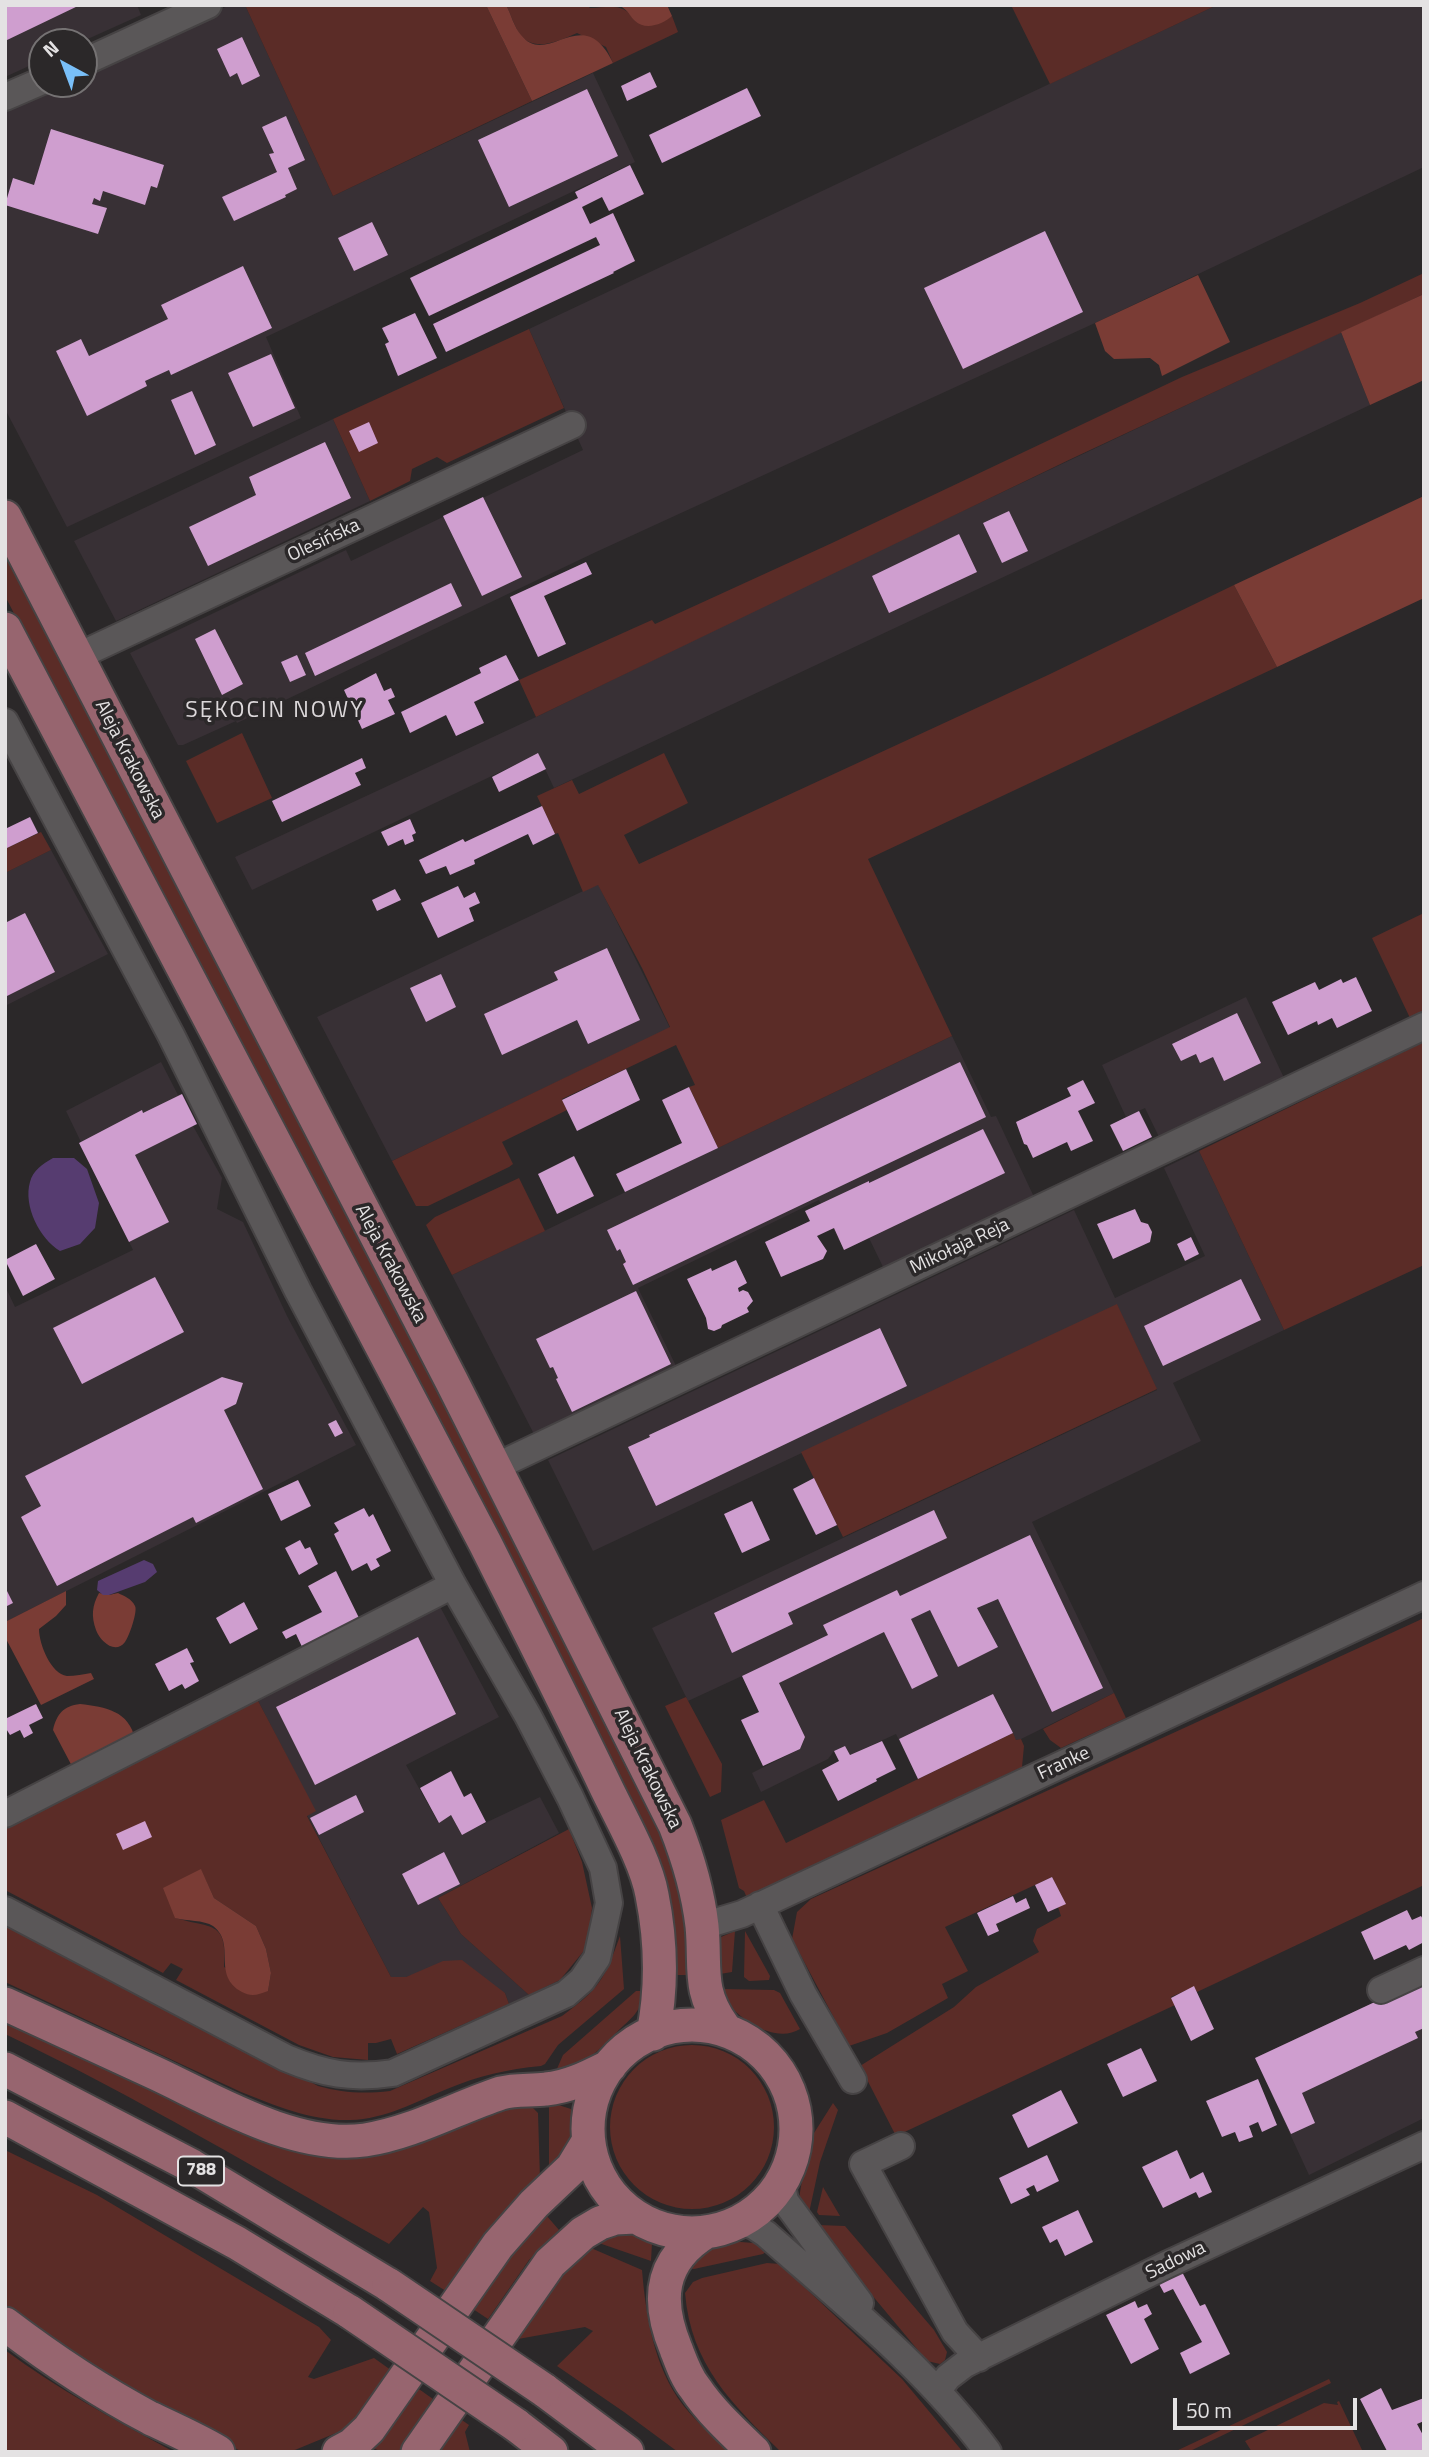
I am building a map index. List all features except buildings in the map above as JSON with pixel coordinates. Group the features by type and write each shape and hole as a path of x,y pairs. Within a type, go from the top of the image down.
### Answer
{"main road":[{"name":"Aleja Krakowska","path":"5,517 495,1467 675,1825 695,1885 702,1926 704,1983 708,2001 723,2026"},
{"path":"5,629 485,1543 633,1844 652,1893 657,1938 659,1983 653,2034"},
{"path":"5,2004 248,2116 302,2134 327,2139 364,2140 402,2131 501,2093 568,2084 610,2066"},
{"path":"706,2232 664,2230 635,2217 620,2206 600,2183 586,2145 585,2126 589,2106 596,2088 610,2066 637,2043 653,2034 690,2024 723,2026 740,2034 772,2061 784,2078 793,2101 796,2143 791,2164 781,2180 767,2199 738,2221 706,2232 689,2242 678,2254 668,2272 664,2291 665,2313 671,2337 693,2387 754,2452"},
{"name":"788","path":"5,2068 192,2166 389,2285 544,2390 627,2452"},
{"name":"788","path":"5,2117 237,2243 349,2312 516,2425 551,2452"},
{"path":"339,2452 352,2445 369,2429 498,2245 534,2204 572,2168 586,2145"},
{"path":"418,2452 550,2263 569,2245 600,2223 615,2218 635,2217"},
{"path":"5,2324 88,2382 218,2452"}],"street":[{"path":"98,56 208,5"},
{"path":"5,97 28,87"},
{"name":"Olesińska","path":"76,657 572,425"},
{"path":"5,722 171,1035 298,1291 453,1584 528,1716 570,1797 603,1868 610,1903 597,1958 582,1980 566,1994 393,2073 366,2077 338,2075 309,2068 286,2058 5,1910"},
{"name":"Mikołaja Reja","path":"495,1467 1424,1026"},
{"path":"5,1814 453,1584"},
{"name":"Franke","path":"702,1926 742,1914 1424,1595"},
{"path":"760,1905 803,1994 853,2080"},
{"path":"1381,1990 1424,1970"},
{"name":"Sadowa","path":"937,2391 948,2377 965,2364 1164,2266 1424,2145"},
{"path":"901,2146 863,2164 955,2332 979,2358"},
{"path":"781,2180 785,2201 881,2333"},
{"path":"738,2221 754,2226 766,2234 881,2333 961,2416 988,2452"}],"shaded area":[{"path":"5,5 137,5 141,15 98,34 98,28 28,28 28,66 5,77"},
{"path":"230,5 245,5 333,196 593,73 635,162 266,337 301,418 67,527 5,409 5,106 28,96 28,98 98,98 98,65"},
{"path":"245,5 486,5 532,101 333,196"},
{"path":"486,5 506,5 519,32 531,43 543,45 578,35 590,37 602,45 613,63 532,101"},
{"path":"506,5 616,7 626,11 635,21 657,24 672,16 678,32 613,63 606,47 577,33 549,43 535,44 528,41 520,34"},
{"path":"619,5 667,5 672,16 659,24 644,26"},
{"path":"1011,5 1217,5 1050,84"},
{"path":"1217,5 1424,5 1424,167 1095,323 596,552 237,723 236,721 178,745 130,653 346,550 351,561 583,450 529,329"},
{"path":"1424,273 1424,294 1073,458 536,717 519,680 652,620 655,624 1182,377 1360,303"},
{"path":"1198,275 1230,342 1162,376 1159,365 1150,358 1114,359 1105,351 1095,323"},
{"path":"1424,294 1424,380 1370,405 1341,332"},
{"path":"529,329 564,408 447,463 437,457 412,469 410,481 370,501 333,419"},
{"path":"1341,332 1370,405 554,788 538,754 252,890 235,857 536,717 842,568"},
{"path":"333,419 370,501 116,621 74,541"},
{"path":"1424,496 1424,598 1277,667 1234,585"},
{"path":"5,552 258,1036 663,1832 683,1895 689,1975 675,1975 652,1843 647,1832 5,596"},
{"path":"1234,585 1277,667 868,859 952,1036 718,1148 689,1087 695,1085 676,1045 562,1099 567,1110 502,1142 513,1164 509,1167 428,1206 416,1206 392,1161 670,1027 598,885 583,892 558,833 555,834 537,796 572,780 579,794 664,753 688,803 624,835 639,864 1048,675"},
{"path":"242,733 272,798 217,823 186,761"},
{"path":"41,832 51,850 5,873 5,845 7,848"},
{"path":"51,850 108,954 5,1006 5,873"},
{"path":"598,884 670,1028 392,1161 317,1017"},
{"path":"1424,913 1424,1011 1410,1018 1372,938"},
{"path":"1246,997 1284,1078 1159,1137 1145,1108 1126,1117 1102,1065"},
{"path":"952,1036 991,1117 996,1116 1034,1197 884,1269 869,1238 844,1250 819,1200 638,1288 677,1368 535,1436 452,1275"},
{"path":"1424,1042 1424,1265 1284,1330 1199,1151"},
{"path":"161,1062 178,1095 182,1094 197,1124 193,1126 222,1178 217,1209 243,1222 287,1316 356,1445 5,1622 5,1286 15,1307 133,1250 66,1111"},
{"path":"1199,1151 1284,1330 1173,1383 1201,1441 1032,1522 1114,1693 1021,1739 1016,1740 1012,1734 918,1779 896,1734 850,1755 845,1747 834,1751 828,1759 761,1792 752,1773 800,1749 805,1737 770,1663 688,1701 652,1628 1157,1390 1117,1305 593,1551 548,1460 1074,1210 1115,1298 1205,1256 1164,1168"},
{"path":"53,1158 74,1158 87,1169 99,1203 95,1228 80,1244 60,1251 46,1239 35,1221 28,1191 33,1174"},
{"path":"519,1178 545,1231 452,1275 426,1225 435,1217"},
{"path":"1117,1304 1157,1389 843,1537 801,1452"},
{"path":"144,1560 153,1564 157,1572 145,1582 109,1595 103,1595 97,1590 98,1581"},
{"path":"66,1591 66,1605 39,1629 41,1642 51,1664 61,1674 70,1676 91,1673 94,1679 41,1705 5,1637 5,1622"},
{"path":"99,1593 118,1593 135,1606 131,1630 121,1646 108,1645 96,1630 93,1611"},
{"path":"437,1601 499,1717 406,1765 438,1822 451,1815 462,1834 540,1797 559,1833 438,1898 461,1934 529,1995 509,2004 505,1993 420,1973 391,1977 307,1815 315,1811 255,1695"},
{"path":"1424,1618 1424,1888 1422,1886 1197,1992 1194,1987 1171,1997 1175,2005 896,2136 860,2066 954,2007 976,1987 1039,1952 1033,1941 1037,1929 1061,1916 1058,1907 1065,1904 1052,1877 945,1927 968,1971 942,1984 948,1998 887,2033 849,2046 792,1939 797,1912 811,1899"},
{"path":"1114,1693 1126,1718 1061,1748 1050,1740 1043,1729"},
{"path":"255,1695 316,1811 307,1816 391,1977 406,1977 443,1961 462,1960 505,1993 509,2004 397,2054 391,2039 368,2043 368,2060 333,2057 299,2045 176,1980 183,1969 171,1963 163,1973 5,1890 5,1820","holes":["201,1870 214,1898 256,1926 266,1949 271,1973 268,1991 224,1967 220,1933 207,1926 176,1918"]},
{"path":"686,1697 722,1764 721,1792 710,1797 665,1706"},
{"path":"80,1704 107,1709 122,1716 128,1722 135,1739 74,1770 53,1730 62,1712"},
{"path":"1013,1733 1016,1740 1021,1739 1024,1746 1022,1767 747,1898 739,1888 721,1820 764,1800 786,1843"},
{"path":"569,1829 582,1862 592,1908 587,1947 560,1980 529,1995 461,1934 438,1898"},
{"path":"201,1869 214,1898 256,1926 266,1949 271,1973 268,1991 248,1995 233,1985 228,1977 220,1933 213,1926 175,1918 163,1888"},
{"path":"5,1921 318,2086 362,2093 390,2091 562,2016 585,1998 599,1982 610,1963 620,1936 624,1989 558,2045 541,2066 505,2071 459,2084 376,2117 336,2120 294,2112 241,2092 5,1982"},
{"path":"735,1931 732,1972 720,1974 718,1941"},
{"path":"745,1931 770,1976 769,1980 749,1981 744,1977"},
{"path":"1424,1979 1424,2118 1309,2175 1255,2058"},
{"path":"721,1989 774,1990 780,1993 800,2029 782,2034 752,2024 735,2011"},
{"path":"636,1991 643,1991 641,2004 631,2019 583,2062 556,2071 563,2055"},
{"path":"5,2020 186,2106 291,2150 320,2156 382,2155 496,2111 521,2106 532,2107 538,2113 540,2179 449,2293 430,2281 437,2268 429,2212 423,2207 389,2244 151,2109 5,2034"},
{"path":"692,2045 723,2052 750,2069 767,2096 774,2127 767,2158 750,2185 723,2202 692,2209 661,2202 634,2185 617,2158 610,2127 617,2096 634,2069 661,2052"},
{"path":"549,2102 571,2109 572,2113 569,2149 549,2169"},
{"path":"833,2103 838,2110 820,2162 809,2213 801,2206 799,2198 804,2169 814,2133"},
{"path":"5,2150 97,2195 319,2327 331,2340 308,2377 314,2379 374,2358 395,2373 353,2426 290,2452 242,2452 96,2368 5,2306"},
{"path":"823,2187 840,2216 819,2215 817,2212"},
{"path":"546,2215 559,2230 529,2260 488,2319 473,2309 506,2258"},
{"path":"845,2226 934,2330 947,2352 945,2360 940,2364 927,2361 815,2227"},
{"path":"630,2233 652,2243 651,2261 596,2242 602,2235"},
{"path":"728,2241 754,2243 768,2250 763,2254 694,2269 686,2268 711,2246"},
{"path":"591,2248 642,2270 649,2323 665,2374 688,2412 730,2452 678,2452 557,2366 593,2331 585,2327 518,2339 515,2337 568,2268"},
{"path":"767,2263 780,2264 902,2379 963,2452 781,2452 731,2400 705,2362 689,2319 685,2293 693,2282 702,2278"},
{"path":"5,2350 66,2391 174,2452 6,2452"},
{"path":"1329,2379 1331,2383 1188,2452 1174,2452"},
{"path":"416,2387 433,2399 403,2443 402,2452 382,2452 369,2446"},
{"path":"1339,2401 1363,2452 1252,2452 1245,2441 1324,2403 1338,2405"},
{"path":"459,2418 469,2425 465,2432 470,2452 436,2452"}],"district":[{"name":"SĘKOCIN NOWY","path":"275,711"}]}
